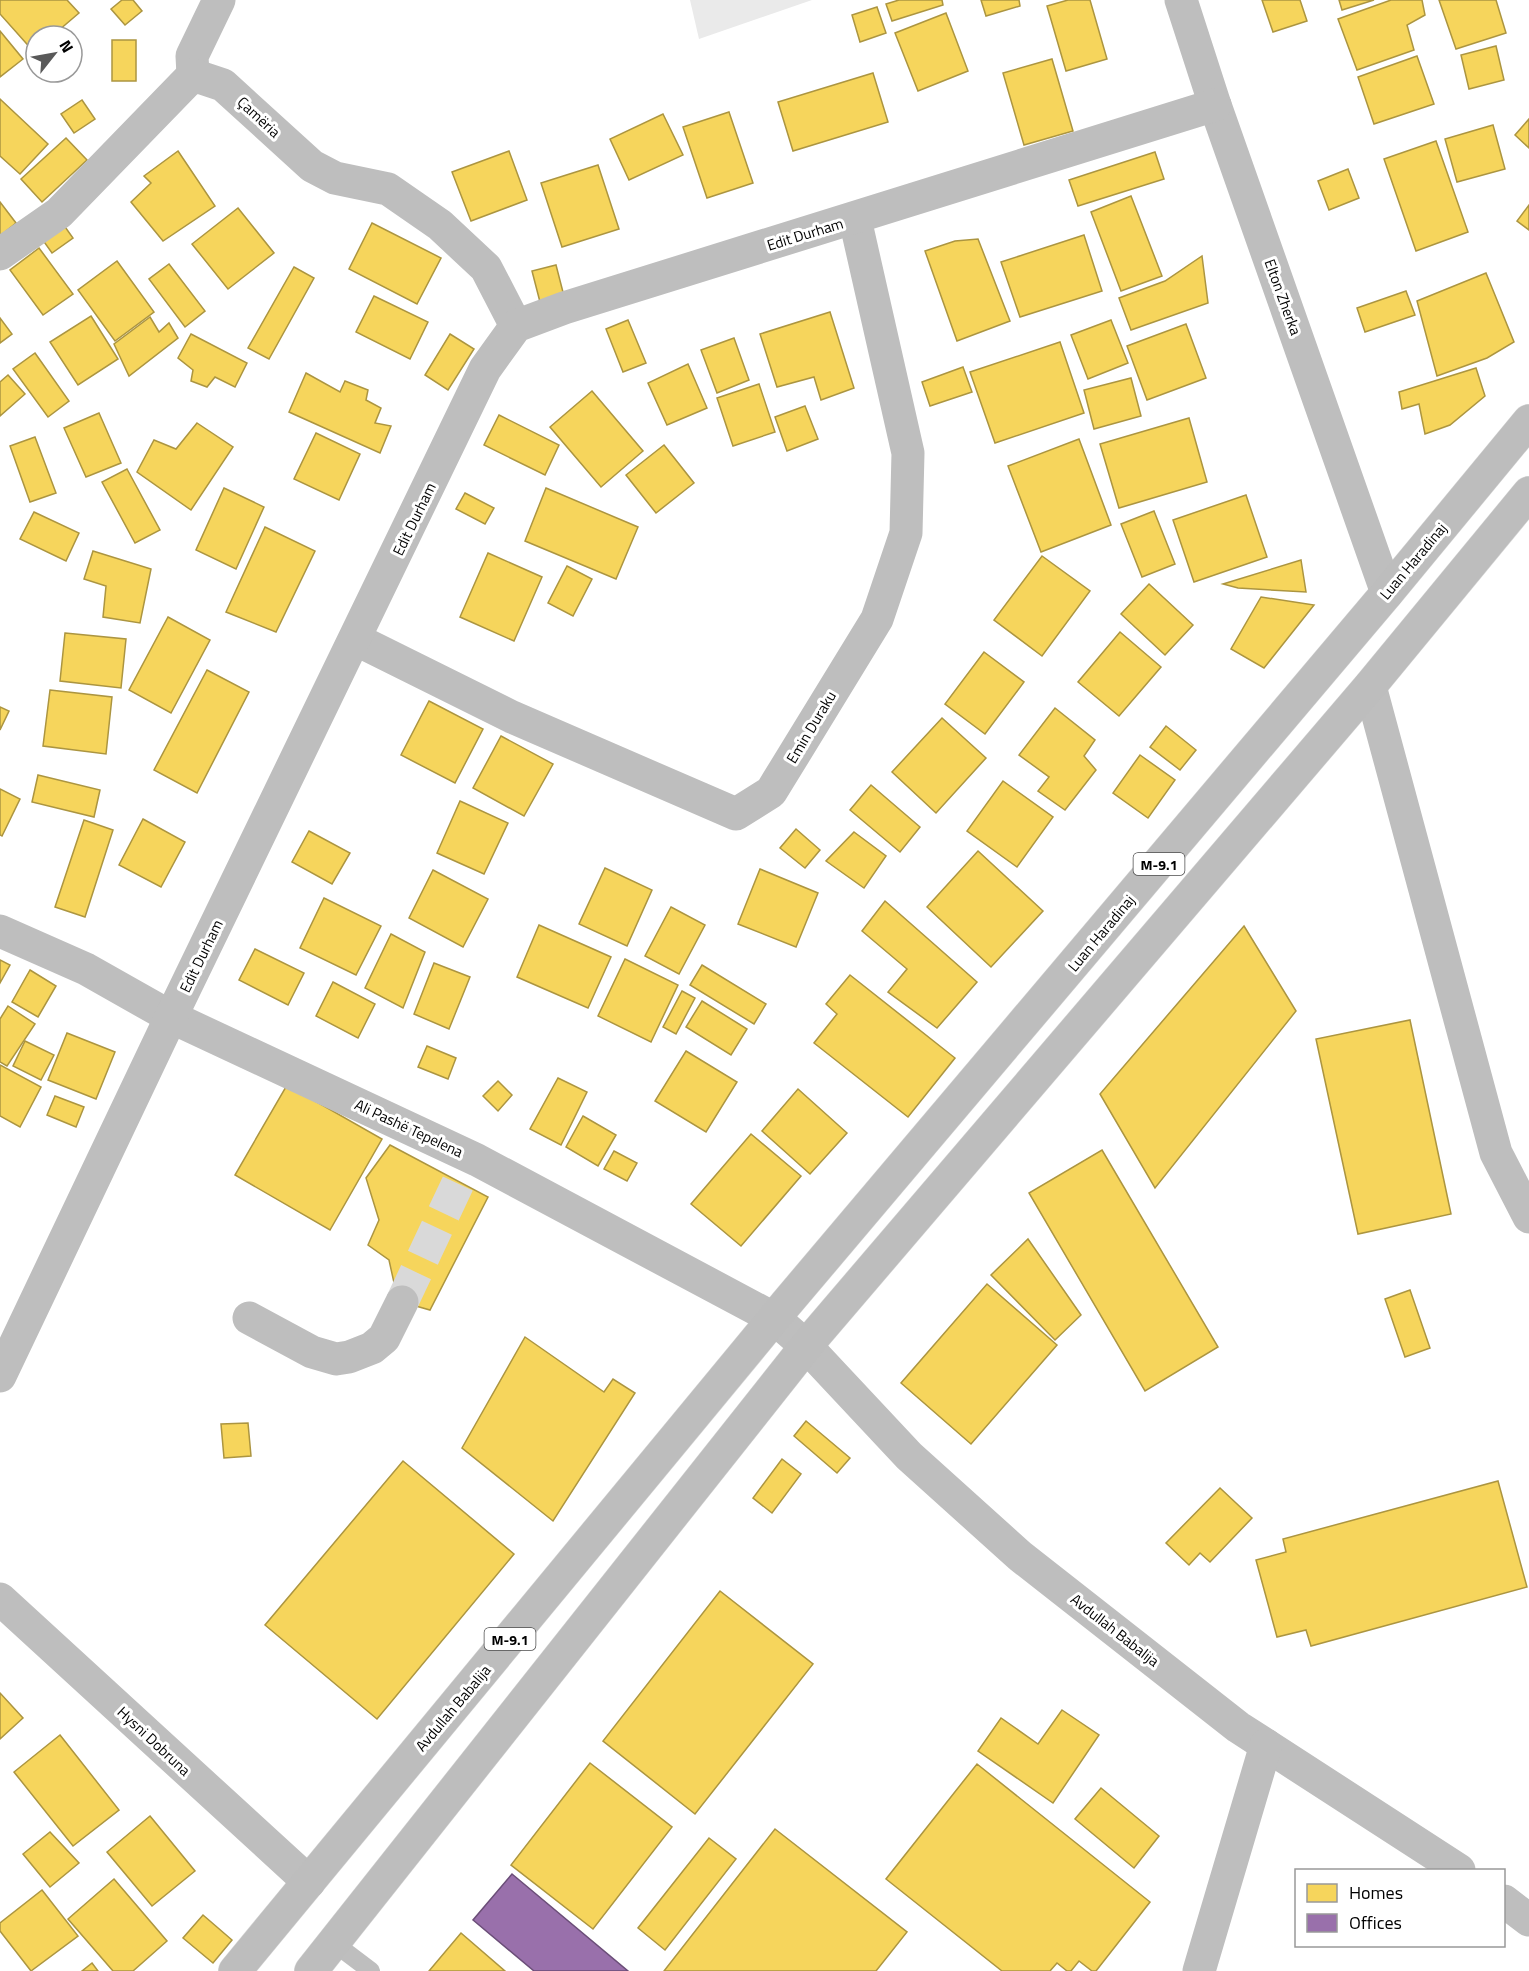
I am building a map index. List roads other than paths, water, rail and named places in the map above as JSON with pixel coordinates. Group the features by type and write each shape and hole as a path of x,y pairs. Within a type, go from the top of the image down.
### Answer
{"main road":[{"name":"Luan Haradinaj","path":"780,1312 1387,593 1529,421"},
{"name":"M-9.1","path":"311,1971 808,1343 1370,686 1529,493"},
{"name":"Avdullah Babalija","path":"235,1971 780,1312"}],"street":[{"path":"0,254 59,213 193,75 192,56 219,0"},
{"name":"Elton Zherka","path":"1181,0 1215,105 1387,593"},
{"name":"Çamëria","path":"193,75 223,85 312,166 335,178 388,189 440,225 486,268 516,326"},
{"name":"Edit Durham","path":"0,1376 485,369 516,326 564,308 1215,105"},
{"name":"Emin Duraku","path":"355,639 512,717 736,814 771,792 877,619 906,533 908,453 855,219"},
{"path":"1370,686 1496,1153 1529,1217"},
{"name":"Ali Pashë Tepelena","path":"0,931 86,969 171,1017 464,1169 780,1312 808,1343"},
{"path":"249,1318 312,1352 336,1359 349,1358 372,1348 384,1338 402,1302"},
{"name":"Avdullah Babalija","path":"808,1343 909,1456 1020,1556 1238,1727 1457,1869"},
{"name":"Hysni Dobruna","path":"0,1599 309,1882"},
{"path":"1199,1971 1266,1745"},
{"path":"1505,1902 1529,1920"}],"lane":[{"path":"334,1943 370,1971"}],"tunnel":[{"path":"402,1302 459,1181"}]}
